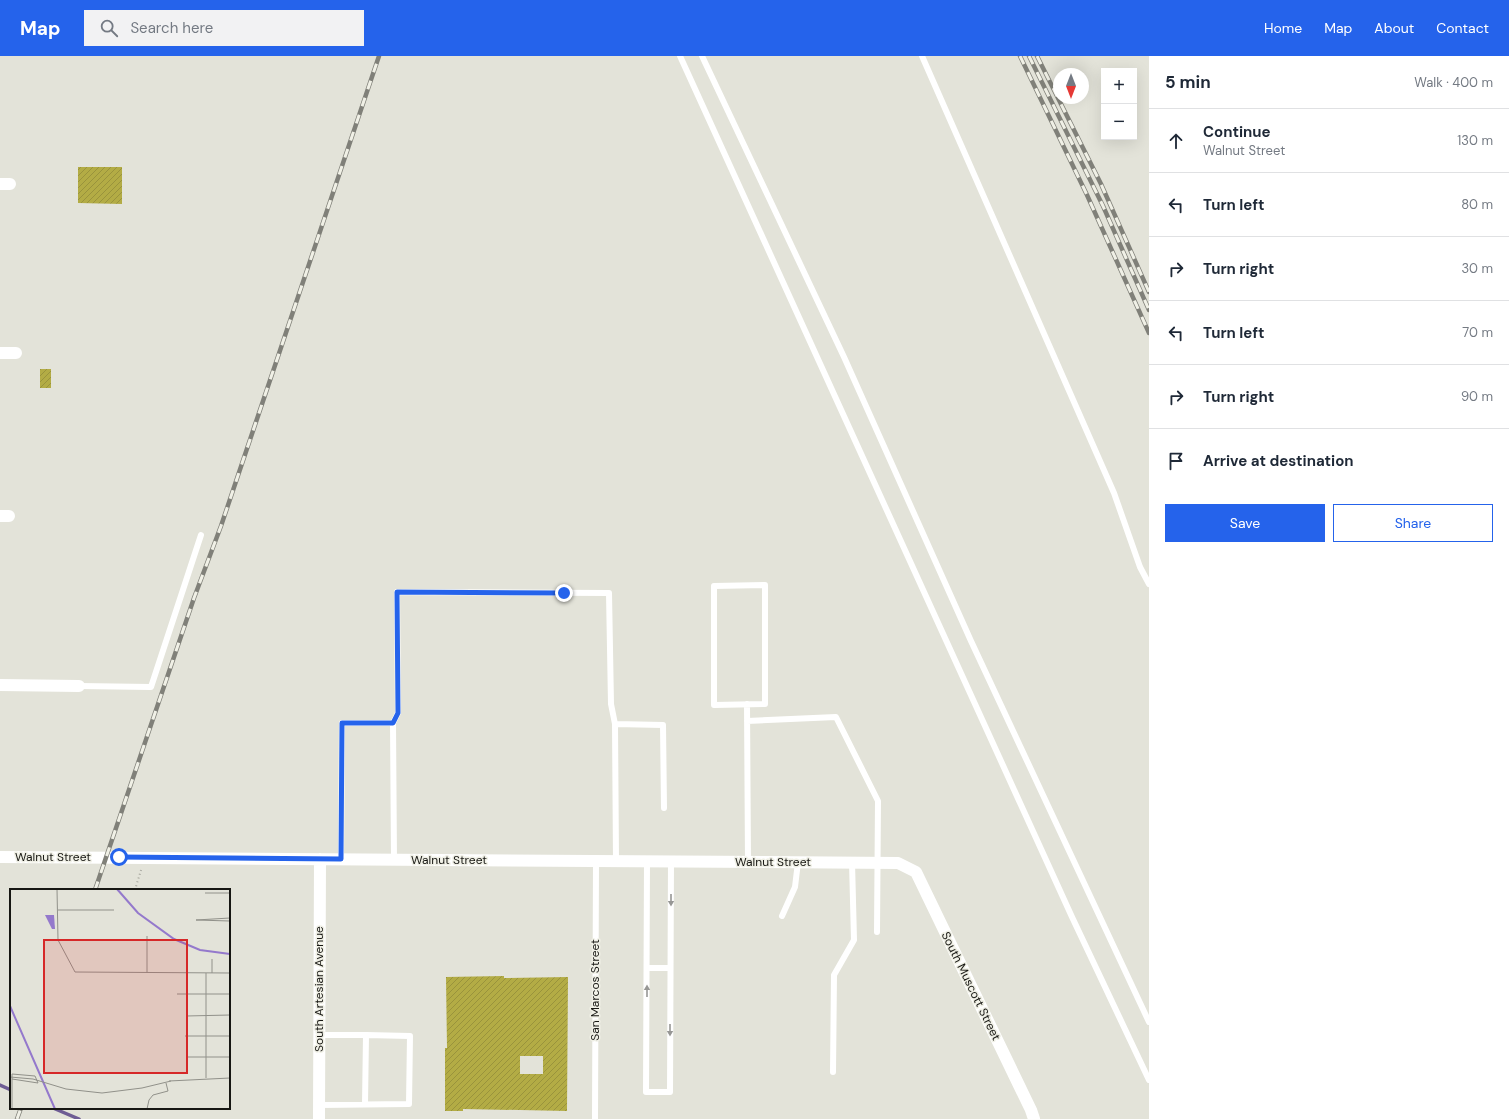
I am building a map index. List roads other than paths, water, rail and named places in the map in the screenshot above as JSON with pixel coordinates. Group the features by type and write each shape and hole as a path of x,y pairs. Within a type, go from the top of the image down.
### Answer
{"street":[{"path":"0,353 16,354"},
{"path":"0,685 79,686"},
{"name":"Walnut Street","path":"0,857 898,863"},
{"name":"South Artesian Avenue","path":"319,1119 320,859"},
{"name":"South Muscott Street","path":"898,863 916,872 1034,1119"}],"lane":[{"path":"680,56 1072,917 1149,1080"},
{"path":"702,56 844,357 972,641 1149,1022"},
{"path":"922,56 1114,493 1140,567 1149,584"},
{"path":"79,686 152,686 201,535"},
{"path":"765,585 765,704 747,704 714,705 714,586 765,585"},
{"path":"394,860 393,723 398,713 397,592 609,593 611,704 616,724 616,861"},
{"path":"747,704 748,862"},
{"path":"747,721 836,717 878,801 877,932"},
{"path":"341,859 342,723 393,723"},
{"path":"616,724 663,725 664,808"},
{"name":"San Marcos Street","path":"595,1119 596,861"},
{"path":"647,861 646,1092 670,1092 671,861"},
{"path":"782,916 795,887 798,862"},
{"path":"833,1072 834,976 854,940 852,862"},
{"path":"647,968 670,968"},
{"path":"319,1035 410,1036 409,1104 319,1105"},
{"path":"365,1104 366,1035"}],"waterway":[{"path":"0,1085 10,1090"},
{"path":"55,1109 79,1119"}],"railway":[{"path":"95,889 194,598 221,526 379,56"},
{"path":"1020,56 1087,195 1149,333"},
{"path":"1029,56 1103,206 1149,310"},
{"path":"1037,56 1101,184 1149,292"},
{"path":"17,1119 21,1109"}]}
